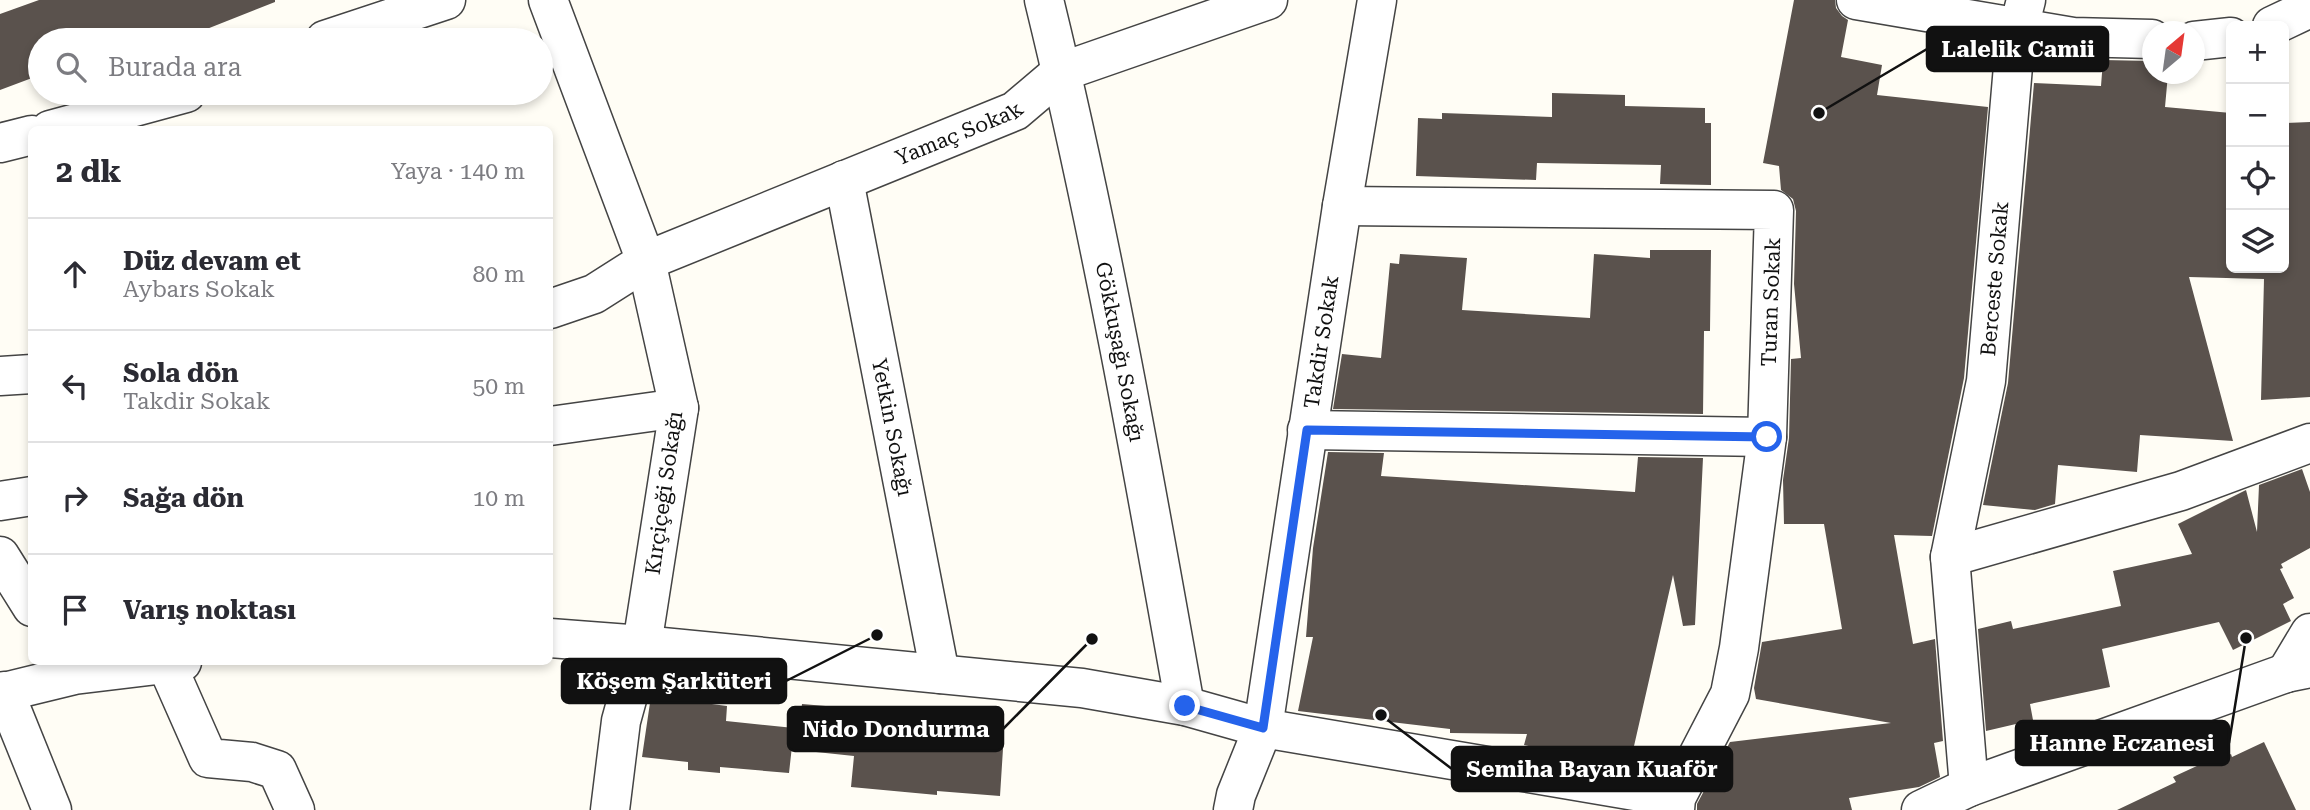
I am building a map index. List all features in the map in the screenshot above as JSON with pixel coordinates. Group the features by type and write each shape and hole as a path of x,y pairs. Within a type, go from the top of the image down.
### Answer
{"street":[{"path":"361,28 446,0"},
{"name":"Kırçiçeği Sokağı","path":"548,0 646,261 679,408 642,645 621,721 610,810"},
{"name":"Gökkuşağı Sokağı","path":"1044,0 1062,72 1135,427 1185,706"},
{"name":"Yamaç Sokak","path":"553,308 594,294 646,261 1015,110 1062,72 1268,0"},
{"name":"Takdir Sokak","path":"1230,805 1263,728 1342,206 1377,0"},
{"path":"1856,0 2022,13 2073,37 2142,39"},
{"path":"2283,21 2310,8"},
{"name":"Berceste Sokak","path":"1969,787 1950,557 1986,381 2015,43 2022,13"},
{"path":"2205,40 2226,38"},
{"path":"65,126 142,105"},
{"path":"0,143 28,136"},
{"name":"Yetkin Sokağı","path":"844,180 940,674"},
{"name":"Turan Sokak","path":"1342,206 1774,210 1767,437 1739,648 1730,694 1676,804"},
{"path":"0,376 28,374"},
{"path":"553,426 679,408"},
{"path":"1307,430 1767,437"},
{"path":"1950,557 2181,491 2310,443"},
{"path":"0,500 28,496"},
{"path":"0,556 28,601"},
{"path":"1921,810 1969,787 2298,670 2310,633"},
{"path":"553,638 1082,688 1185,706 1263,728 1676,804"},
{"path":"52,810 2,692 70,668 122,665"},
{"path":"175,665 208,758 252,762 277,771 295,810"}],"building":[{"path":"39,0 275,0 209,28 28,28 28,80 0,90 0,14"},
{"path":"1794,0 1835,0 1836,8 1848,20 1841,57 1882,65 1877,95 1988,107 1964,378 1932,536 1894,535 1913,644 1935,639 1943,741 1934,743 1940,777 1919,787 1849,798 1852,810 1697,810 1697,804 1730,742 1891,723 1756,699 1754,688 1762,642 1842,629 1824,524 1784,524 1783,480 1789,438 1791,359 1801,358 1794,284 1796,211 1793,199 1781,190 1779,166 1763,163"},
{"path":"2103,60 2142,61 2142,84 2167,84 2165,107 2226,113 2226,273 2289,273 2289,123 2310,122 2310,397 2261,400 2264,279 2189,277 2233,441 2140,435 2137,472 2058,465 2055,504 2035,510 1983,505 2008,383 2034,83 2101,86"},
{"path":"1552,93 1625,95 1625,106 1705,108 1705,123 1711,123 1711,185 1660,184 1661,165 1537,163 1536,180 1416,176 1418,118 1442,119 1442,113 1552,117"},
{"path":"1650,250 1711,250 1710,331 1704,331 1703,414 1333,409 1342,354 1381,358 1390,263 1399,264 1400,254 1467,258 1462,310 1590,318 1594,254 1650,258"},
{"path":"1328,452 1384,453 1381,476 1635,492 1638,457 1703,458 1695,625 1683,626 1673,575 1629,768 1524,745 1527,734 1450,733 1450,729 1298,711 1313,637 1306,637 1313,548"},
{"path":"2302,469 2310,492 2310,548 2281,564 2283,568 2280,569 2294,598 2283,604 2291,621 2233,650 2219,622 2102,649 2110,687 2030,704 2033,720 1986,731 1978,629 2011,621 2013,629 2121,606 2113,571 2192,554 2178,524 2246,490 2257,532 2259,485"},
{"path":"651,696 727,706 726,721 794,728 789,773 720,767 720,773 688,770 688,762 642,757"},
{"path":"802,704 944,716 943,728 1004,733 1000,796 937,791 937,795 851,787 854,756 797,750"},
{"path":"2264,742 2296,810 2117,810 2176,782 2173,777 2212,759 2214,762 2231,754 2232,757"}],"place":[{"name":"Lalelik Camii","path":"1819,113"},
{"name":"Köşem Şarküteri","path":"877,635"},
{"name":"Hanne Eczanesi","path":"2246,638"},
{"name":"Nido Dondurma","path":"1092,639"},
{"name":"Semiha Bayan Kuaför","path":"1381,715"}],"route":[{"path":"1185,706 1263,728 1307,430 1767,437"}]}
